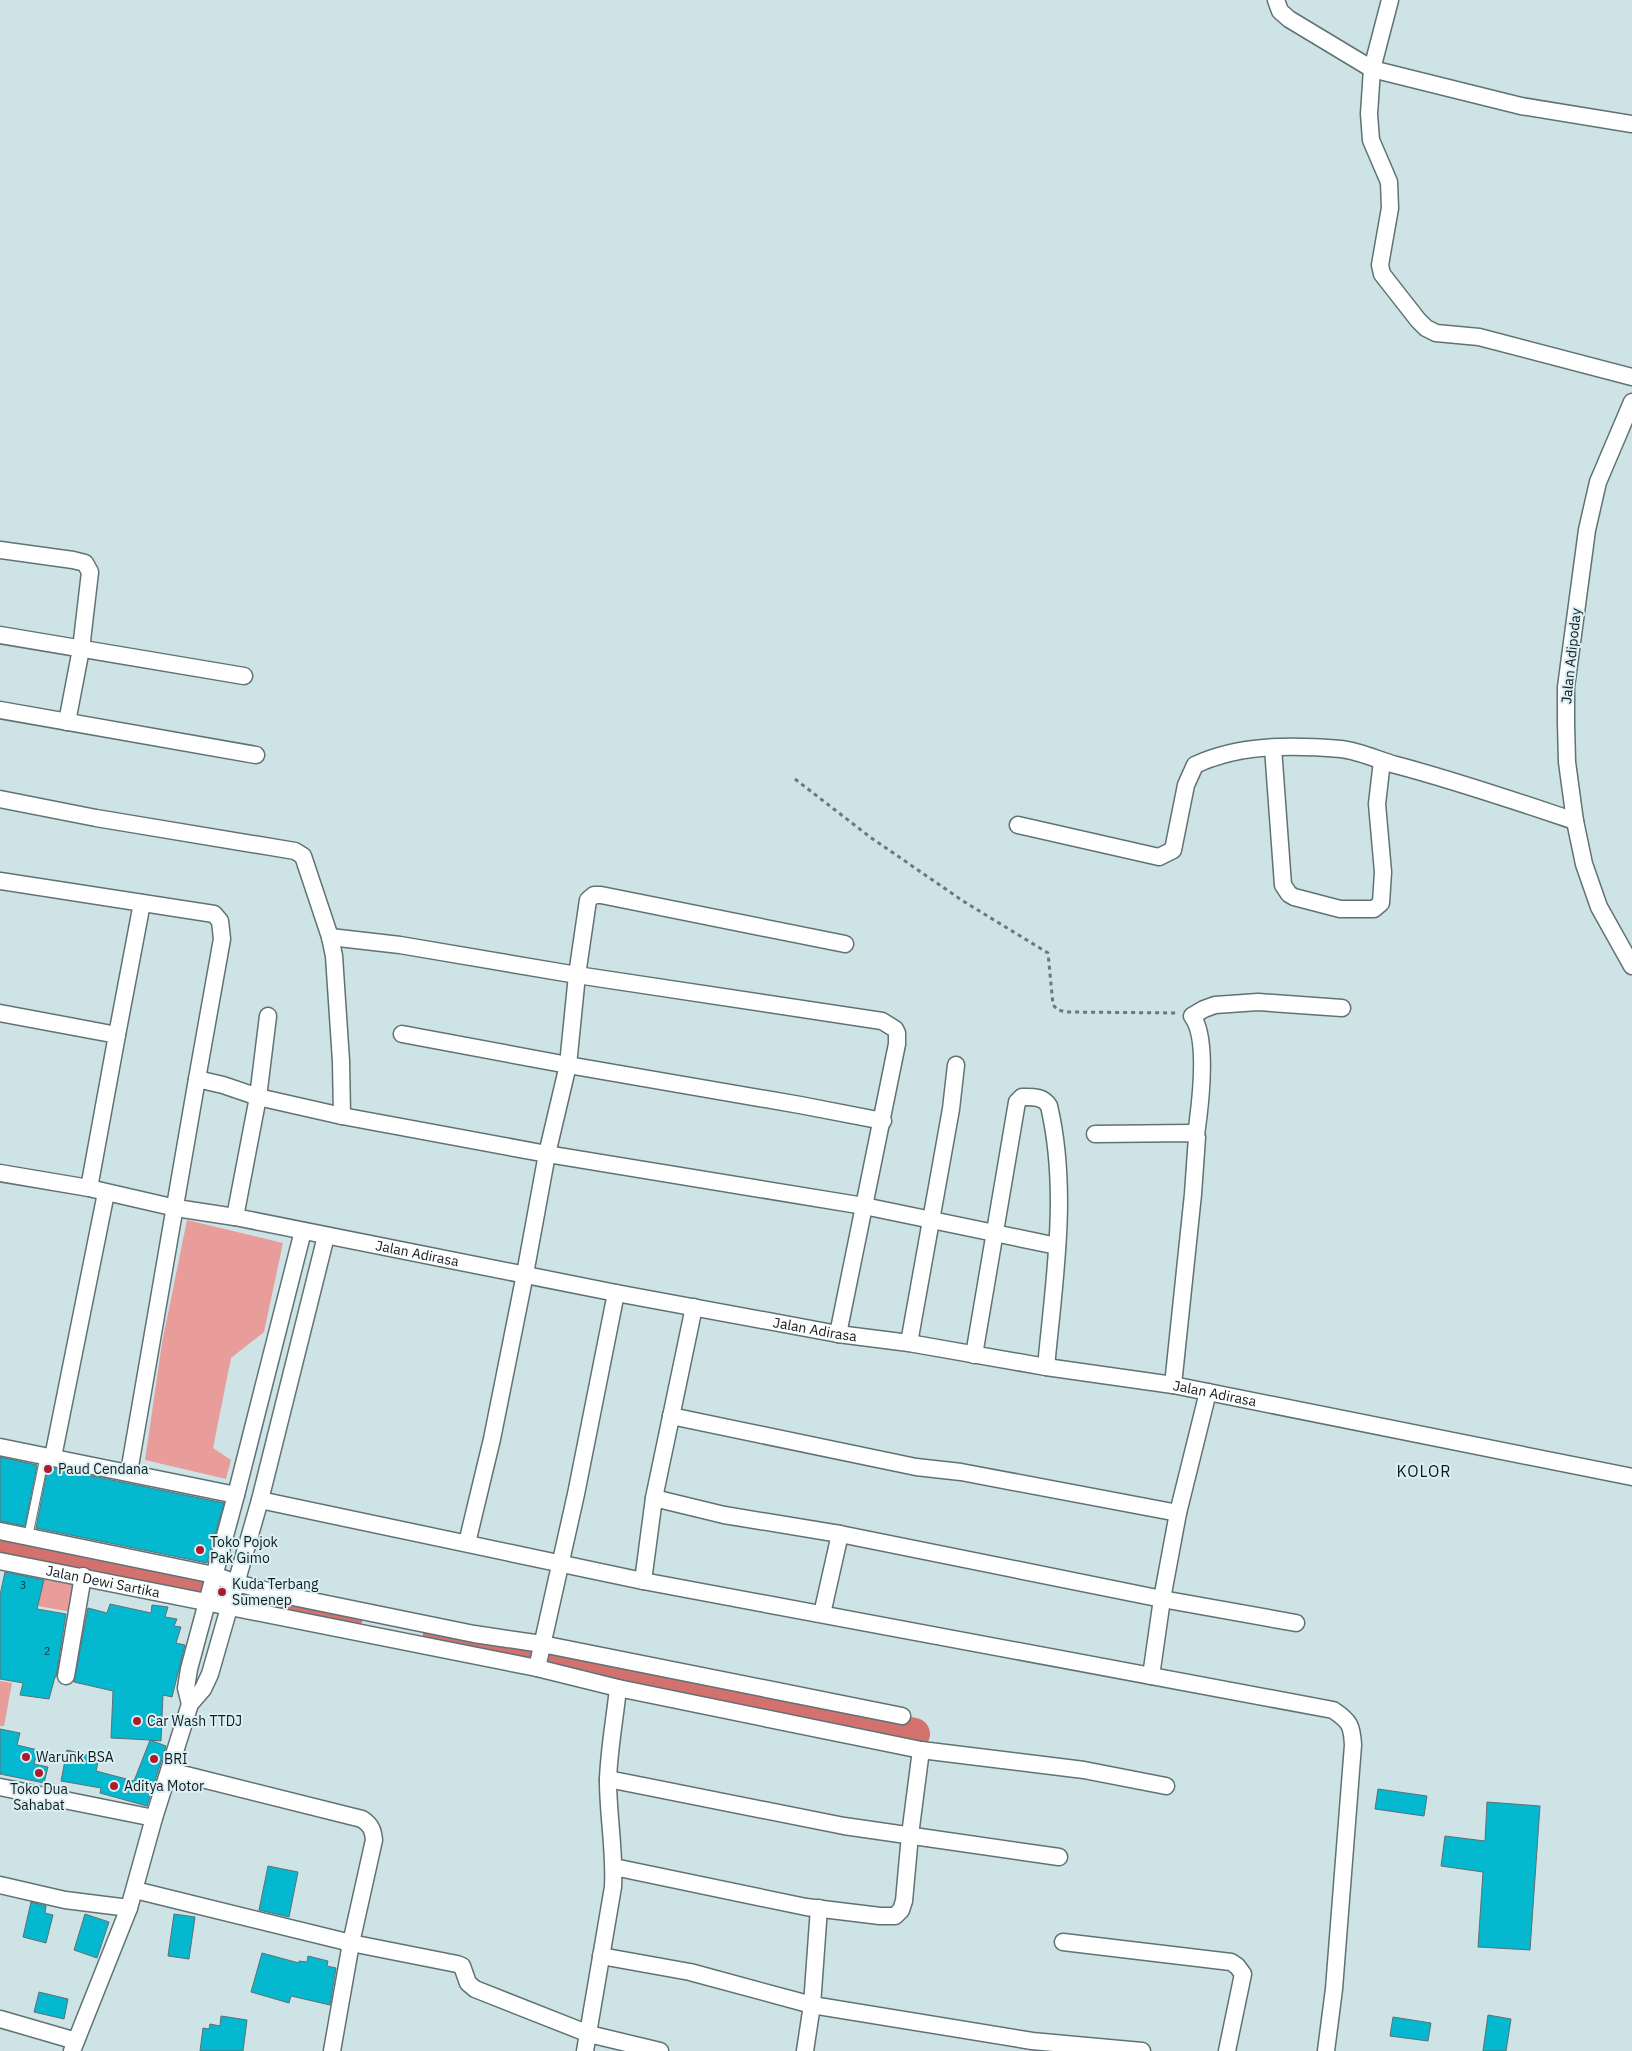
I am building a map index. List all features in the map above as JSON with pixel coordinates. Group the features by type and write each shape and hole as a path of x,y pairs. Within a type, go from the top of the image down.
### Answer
{"street":[{"path":"1276,0 1280,11 1289,20 1372,69 1521,106 1632,124"},
{"path":"1390,0 1372,69 1369,114 1371,140 1389,182 1390,208 1380,265 1382,274 1418,320 1426,328 1436,333 1479,338 1632,376"},
{"name":"Jalan Adipoday","path":"1632,402 1598,482 1587,530 1566,686 1567,762 1574,821 1584,864 1599,907 1632,966"},
{"path":"0,550 85,564 90,572 81,650 67,722"},
{"path":"0,636 244,676"},
{"path":"0,710 256,755"},
{"path":"1273,748 1284,885 1289,894 1294,897 1340,910 1374,909 1380,903 1383,872 1377,804 1382,761"},
{"path":"1018,825 1159,857 1173,850 1186,785 1195,765 1213,756 1235,751 1273,748 1343,750 1466,784 1574,821"},
{"path":"0,799 96,818 300,853 303,856 330,937 334,956 341,1060 342,1116"},
{"path":"0,882 214,914 220,921 222,939 129,1472"},
{"path":"467,1543 492,1439 547,1154 568,1065 577,975 588,900 594,895 845,944"},
{"path":"89,1188 142,903"},
{"path":"330,937 400,945 577,975 882,1021 889,1024 895,1029 898,1040 838,1334"},
{"path":"1173,1385 1193,1194 1199,1112 1200,1037 1197,1023 1192,1016 1204,1008 1258,1002 1342,1008"},
{"path":"0,1013 117,1036"},
{"path":"235,1217 258,1097 268,1016"},
{"path":"402,1034 568,1065 699,1086 883,1121"},
{"path":"909,1343 951,1109 956,1065"},
{"path":"197,1079 258,1097 342,1116 547,1154 864,1206 1057,1246"},
{"path":"974,1354 1018,1102 1022,1097 1040,1098 1047,1102 1049,1106 1056,1134 1059,1182 1057,1246 1046,1367"},
{"path":"1095,1134 1192,1133 1196,1135"},
{"name":"Jalan Adirasa","path":"0,1173 89,1188 176,1208 235,1217 616,1293 838,1334 909,1343 1046,1367 1173,1385 1632,1477"},
{"path":"49,1456 106,1193"},
{"path":"190,1704 186,1688 189,1669 206,1600 236,1495 303,1231"},
{"path":"0,2019 74,2046 129,1908 154,1818 190,1704 202,1690 210,1674 260,1500 326,1236"},
{"path":"538,1667 576,1494 616,1293"},
{"path":"642,1581 654,1498 694,1307"},
{"path":"1151,1676 1162,1599 1178,1513 1208,1392"},
{"path":"672,1416 916,1467 961,1472 1178,1513"},
{"path":"0,1447 236,1495"},
{"path":"654,1498 724,1514 840,1534 1162,1599 1296,1623"},
{"path":"260,1500 642,1581 1333,1710 1344,1718 1352,1728 1353,1745 1334,1989 1326,2051"},
{"path":"0,1532 28,1536 214,1575 236,1583 293,1597 464,1632 542,1644 902,1716"},
{"path":"822,1614 840,1534"},
{"name":"Jalan Dewi Sartika","path":"0,1563 83,1576 538,1667 618,1688 921,1750 1084,1770 1166,1786"},
{"path":"66,1676 83,1576"},
{"path":"585,2051 613,1887 614,1867 608,1779 618,1688"},
{"path":"614,1867 819,1908 880,1916 895,1916 901,1910 904,1901 921,1750"},
{"path":"170,1771 362,1819 369,1824 373,1831 374,1840 351,1943 332,2051"},
{"path":"608,1779 844,1826 1058,1857"},
{"path":"0,1787 154,1818"},
{"path":"0,1885 65,1900 129,1908"},
{"path":"135,1890 351,1943 457,1964 462,1966 468,1983 476,1989 589,2034 660,2051"},
{"path":"805,2051 812,2005 819,1908"},
{"path":"1063,1942 1231,1962 1243,1974 1227,2051"},
{"path":"601,1956 690,1972 812,2005 1032,2041 1142,2051"}],"lane":[{"path":"28,1536 49,1456"}],"path":[{"path":"795,779 870,837 955,896 1048,954 1053,1006 1058,1010 1066,1012 1179,1014 1192,1016"}],"shaded area":[{"path":"187,1220 283,1243 264,1332 231,1358 213,1448 231,1460 226,1479 145,1460 162,1343"},
{"path":"45,1575 77,1582 72,1612 38,1606"},
{"path":"0,1681 12,1683 4,1726 0,1726"}],"building":[{"path":"0,1457 37,1465 25,1526 0,1521"},
{"path":"48,1467 224,1503 207,1563 36,1528"},
{"path":"5,1572 44,1580 37,1609 66,1614 56,1677 49,1699 20,1695 23,1683 0,1679 0,1595"},
{"path":"110,1604 151,1613 152,1605 168,1607 165,1617 177,1619 174,1626 181,1627 176,1643 185,1645 172,1697 163,1695 161,1741 111,1738 113,1691 74,1682 88,1608 107,1613"},
{"path":"0,1729 20,1733 17,1745 38,1750 34,1764 48,1767 44,1783 0,1774"},
{"path":"150,1740 166,1746 147,1806 100,1793 101,1788 61,1781 67,1750 99,1758 96,1771 134,1781"},
{"path":"1378,1789 1427,1796 1424,1816 1375,1809"},
{"path":"1487,1802 1540,1806 1530,1950 1478,1947 1483,1872 1441,1866 1445,1836 1485,1841"},
{"path":"268,1866 298,1872 289,1917 259,1910"},
{"path":"31,1902 46,1906 45,1913 53,1915 46,1943 23,1937"},
{"path":"85,1914 109,1922 97,1958 74,1950"},
{"path":"174,1914 195,1917 189,1959 168,1956"},
{"path":"262,1953 299,1963 299,1961 307,1962 308,1956 328,1961 327,1966 336,1968 330,2005 291,1996 289,2003 251,1992"},
{"path":"39,1992 68,1999 64,2019 34,2012"},
{"path":"1488,2015 1511,2019 1506,2051 1483,2051"},
{"path":"221,2016 247,2020 243,2051 200,2051 203,2028 209,2029 210,2024 220,2026"},
{"path":"1393,2017 1431,2023 1428,2041 1390,2036"}],"waterway":[{"path":"0,1548 201,1585"},
{"path":"243,1595 347,1616"},
{"path":"439,1635 554,1657 914,1734"}],"place":[{"name":"Paud Cendana","path":"48,1469"},
{"name":"Toko Pojok Pak Gimo","path":"200,1550"},
{"name":"Kuda Terbang Sumenep","path":"222,1592"},
{"name":"Car Wash TTDJ","path":"137,1721"},
{"name":"Warunk BSA","path":"26,1757"},
{"name":"BRI","path":"154,1759"},
{"name":"Toko Dua Sahabat","path":"39,1773"},
{"name":"Aditya Motor","path":"114,1786"}],"district":[{"name":"KOLOR","path":"1424,1471"}]}
